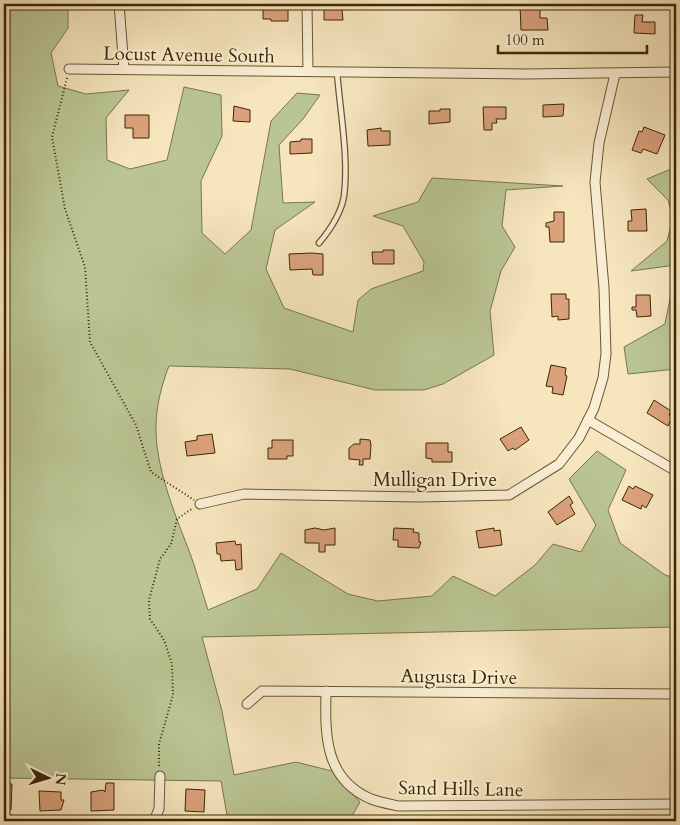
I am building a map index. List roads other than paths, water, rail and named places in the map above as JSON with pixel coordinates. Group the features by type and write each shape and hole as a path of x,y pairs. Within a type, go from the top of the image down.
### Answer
{"street":[{"path":"119,4 124,69"},
{"path":"307,4 308,72"},
{"name":"Locust Avenue South","path":"69,69 615,74 676,72"},
{"name":"Mulligan Drive","path":"200,504 244,494 420,497 509,495 559,464 579,438 588,420 603,378 606,354 604,288 595,182 598,143 615,74"},
{"path":"588,420 676,471"},
{"name":"Augusta Drive","path":"247,704 262,691 676,694"},
{"name":"Sand Hills Lane","path":"326,691 328,750 337,769 352,787 371,799 398,806 676,804"},
{"path":"154,821 159,808 160,776"}],"lane":[{"path":"318,243 329,231 344,197 337,72"}]}
